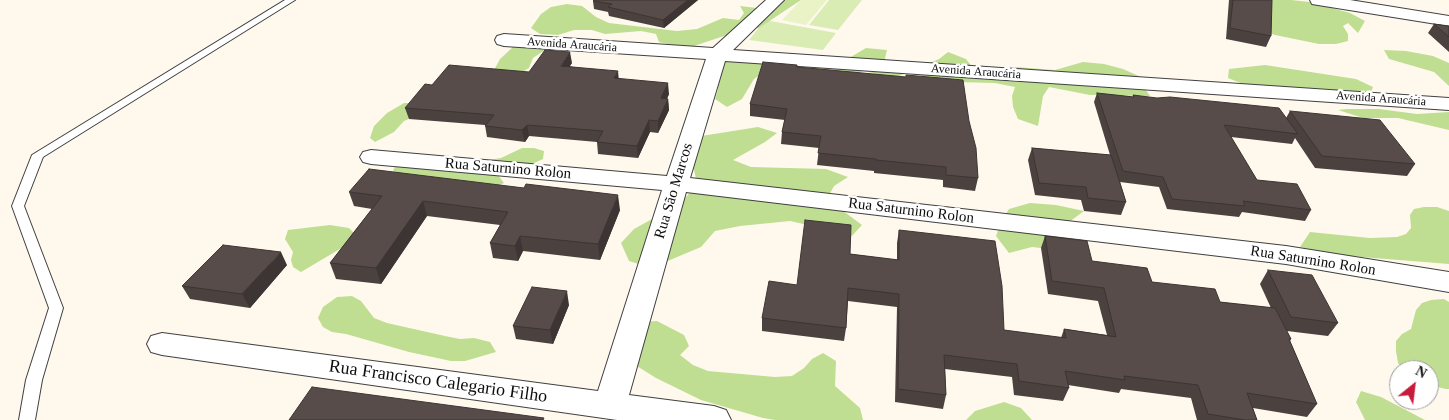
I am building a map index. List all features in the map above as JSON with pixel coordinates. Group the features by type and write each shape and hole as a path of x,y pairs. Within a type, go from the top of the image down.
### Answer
{"street":[{"name":"Rua São Marcos","path":"610,405 676,184 717,56 776,0"},
{"path":"1318,0 1444,20"},
{"path":"1434,0 1444,20"},
{"name":"Avenida Araucária","path":"504,40 717,56 1449,104"},
{"name":"Rua Saturnino Rolon","path":"371,157 676,184 1286,254 1449,282"},
{"name":"Rua Francisco Calegario Filho","path":"162,344 714,420"}],"lane":[{"path":"27,420 34,380 56,308 18,206 38,155 292,0"}],"green space":[{"path":"775,0 801,0 759,28 739,31 694,46 676,46 659,42 656,34 641,31 605,34 592,30 574,30 558,35 540,34 531,28 541,14 551,7 567,4 582,6 596,17 609,23 677,31 697,29 723,18 739,20 744,13 740,6 757,8"},
{"path":"801,0 827,0 806,25 782,20"},
{"path":"829,0 862,0 838,30 809,25"},
{"path":"1245,0 1310,2 1350,13 1365,21 1358,33 1348,23 1343,26 1348,34 1348,41 1336,44 1319,44 1275,35 1256,28"},
{"path":"765,20 836,33 823,50 749,40"},
{"path":"548,36 556,38 557,42 533,58 529,68 522,72 493,72 500,59 514,46 538,37"},
{"path":"866,48 887,50 885,58 887,68 925,65 939,59 948,52 966,59 973,68 1007,75 1015,67 1055,70 1083,62 1104,64 1123,69 1141,77 1143,86 1150,96 1090,95 1049,87 1043,96 1038,126 1018,119 1013,107 1012,96 1015,87 995,83 955,82 906,73 899,76 898,80 879,78 873,73 864,71 848,75 763,73 754,79 742,99 727,107 715,99 718,89 714,79 701,72 711,64 729,62 844,61"},
{"path":"1384,50 1406,51 1433,56 1449,63 1449,86 1434,72 1389,59"},
{"path":"1265,65 1356,79 1373,87 1370,95 1327,93 1305,88 1288,91 1248,86 1228,78 1229,69"},
{"path":"404,103 410,103 409,119 404,121 394,132 375,142 370,138 374,126 387,113"},
{"path":"1379,109 1417,114 1449,112 1449,130 1398,118 1363,118 1338,110"},
{"path":"758,127 777,133 733,160 751,167 826,169 848,177 834,186 827,199 862,225 850,238 790,221 740,226 715,231 701,247 651,268 629,261 621,243 634,229 672,208 687,196 697,183 694,170 679,160 695,137"},
{"path":"522,148 534,148 544,151 543,159 521,169 498,175 504,183 494,188 399,176 393,171 396,164 488,160 501,158"},
{"path":"1030,203 1056,205 1084,211 1065,225 1079,233 1063,243 1041,248 1032,247 1009,253 996,236 1001,222 1009,209"},
{"path":"1437,207 1449,211 1449,264 1336,255 1300,247 1310,232 1370,238 1397,237 1406,234 1411,228 1410,215 1414,209"},
{"path":"330,225 349,228 355,234 350,243 301,272 293,267 291,260 293,252 285,239 288,230"},
{"path":"352,296 361,301 374,318 387,323 445,336 460,339 474,338 490,342 496,352 465,361 451,361 332,332 323,327 318,318 323,307 337,297"},
{"path":"1444,299 1449,302 1449,389 1439,387 1439,360 1398,360 1396,341 1402,334 1411,329 1416,310 1422,303"},
{"path":"657,321 684,335 689,346 680,355 693,365 708,371 775,377 792,376 804,368 812,359 823,353 836,361 835,386 860,408 863,420 775,420 701,400 656,378 632,363 641,322"},
{"path":"1361,391 1389,401 1389,410 1406,410 1425,420 1365,420 1356,402"},
{"path":"1004,402 1021,408 1032,420 966,420 975,411"}],"building":[{"path":"594,0 688,0 663,20 608,7 612,4"},
{"path":"1233,0 1272,0 1271,36 1230,28"},
{"path":"1434,24 1449,26 1449,37"},
{"path":"545,50 570,52 561,66 618,71 614,78 668,83 661,98 668,99 658,121 649,120 637,146 597,142 603,131 527,125 522,130 485,126 494,115 405,108 425,84 432,85 449,65 529,72"},
{"path":"763,62 906,77 906,75 963,80 969,121 976,148 978,178 946,175 946,167 818,153 821,136 782,132 787,109 750,104"},
{"path":"1097,93 1134,97 1133,95 1157,98 1170,97 1279,108 1298,134 1224,125 1257,180 1297,184 1311,210 1243,201 1245,206 1172,199 1163,177 1123,171"},
{"path":"1290,111 1380,120 1415,164 1322,156"},
{"path":"1032,148 1111,155 1126,202 1088,198 1086,187 1039,183"},
{"path":"369,169 524,188 526,184 618,195 598,244 520,236 515,246 490,243 508,212 423,201 376,268 330,263 382,196 349,192"},
{"path":"805,220 851,225 850,254 899,260 899,230 995,241 1002,286 1004,330 1066,338 1064,329 1116,337 1104,288 1052,281 1045,236 1087,241 1092,261 1147,268 1152,282 1215,289 1220,302 1275,308 1291,339 1289,339 1317,404 1247,393 1257,420 1245,420 1208,414 1198,385 1124,376 1125,380 1065,371 1069,388 1019,381 1017,364 944,355 946,395 898,389 899,294 848,288 846,328 762,318 769,281 797,285"},
{"path":"223,245 281,252 242,294 182,286"},
{"path":"1268,270 1312,275 1338,323 1291,317"},
{"path":"532,287 567,291 550,330 513,326"},
{"path":"312,387 544,418 543,420 289,420"}]}
